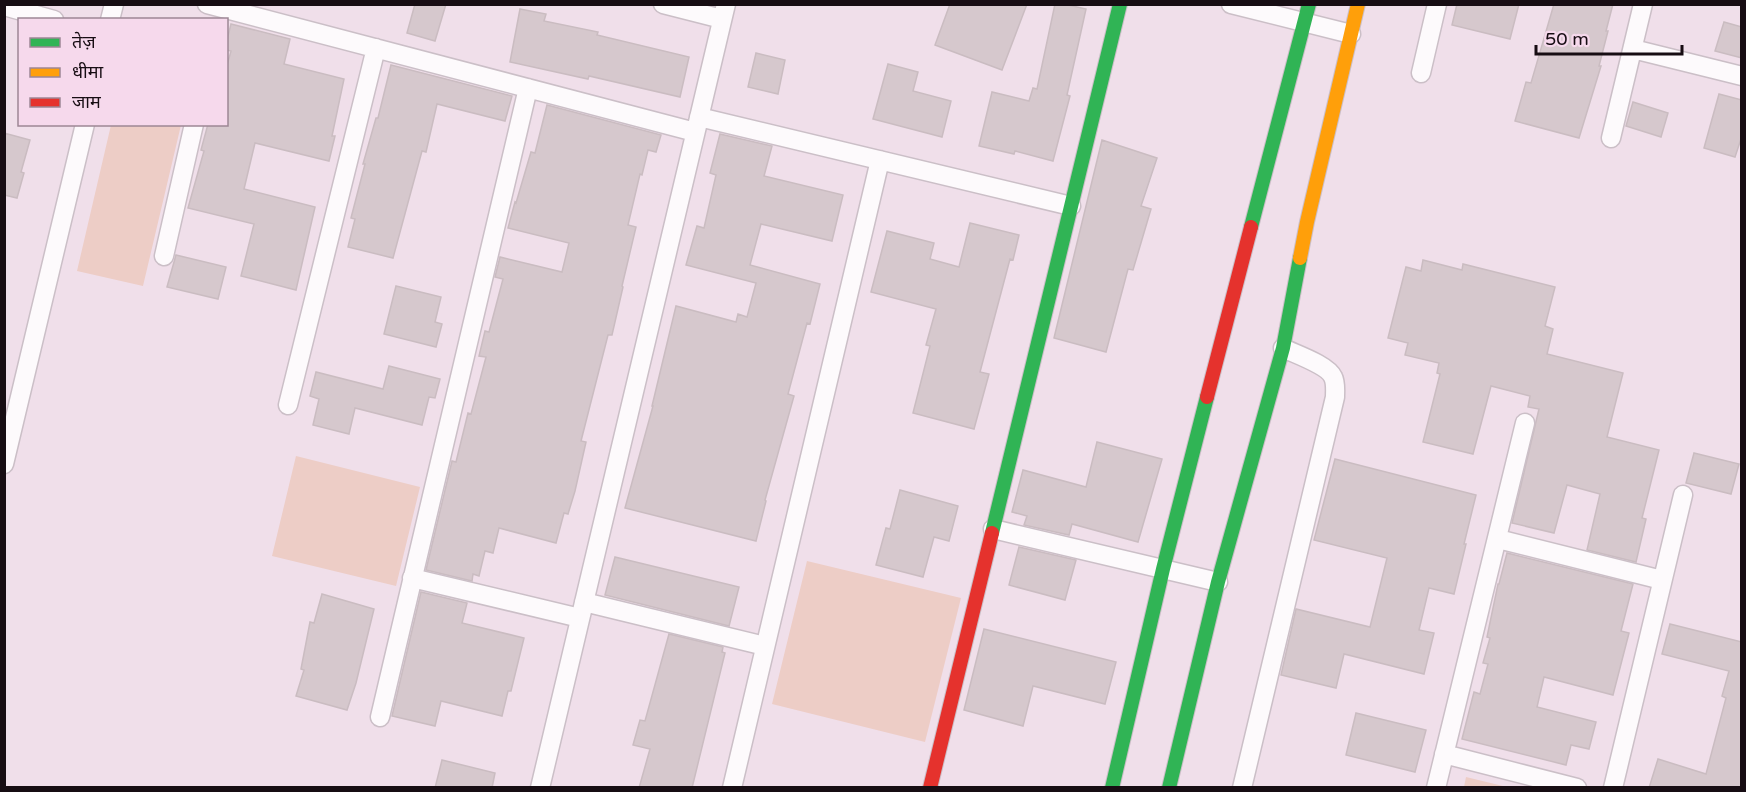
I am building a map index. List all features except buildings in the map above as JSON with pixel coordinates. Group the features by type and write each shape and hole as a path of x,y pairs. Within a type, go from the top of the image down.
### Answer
{"street":[{"path":"540,788 724,12 663,4"},
{"path":"930,788 1120,4"},
{"path":"1231,4 1351,34"},
{"path":"1112,788 1163,569 1309,4"},
{"path":"1169,788 1218,582 1283,348 1307,222 1358,4"},
{"path":"1421,73 1437,4"},
{"path":"1611,138 1644,4"},
{"path":"4,6 47,18"},
{"path":"216,11 376,48 528,88 880,160 1071,206"},
{"path":"288,405 376,48"},
{"path":"1633,49 1742,75"},
{"path":"380,717 528,88"},
{"path":"4,464 85,126"},
{"path":"164,256 194,126"},
{"path":"732,788 880,160"},
{"path":"1242,788 1335,397 1333,375 1325,367 1283,348"},
{"path":"1436,788 1525,423"},
{"path":"1613,788 1683,495"},
{"path":"993,529 1218,582"},
{"path":"1498,539 1662,580"},
{"path":"412,578 765,646"},
{"path":"1444,754 1577,788"}],"shaded area":[{"path":"111,126 181,126 143,286 77,271"},
{"path":"296,456 420,487 396,586 272,556"},
{"path":"807,561 961,598 925,742 772,704"},
{"path":"1466,777 1507,787 1464,787"}],"traffic: fast":[{"path":"992,533 1120,4"},
{"path":"1251,227 1309,4"},
{"path":"1169,788 1218,582 1283,348 1300,258"},
{"path":"1112,788 1163,569 1207,397"}],"traffic: slow":[{"path":"1300,258 1358,4"}],"traffic: jam":[{"path":"1207,397 1251,227"},
{"path":"930,788 992,533"}]}
